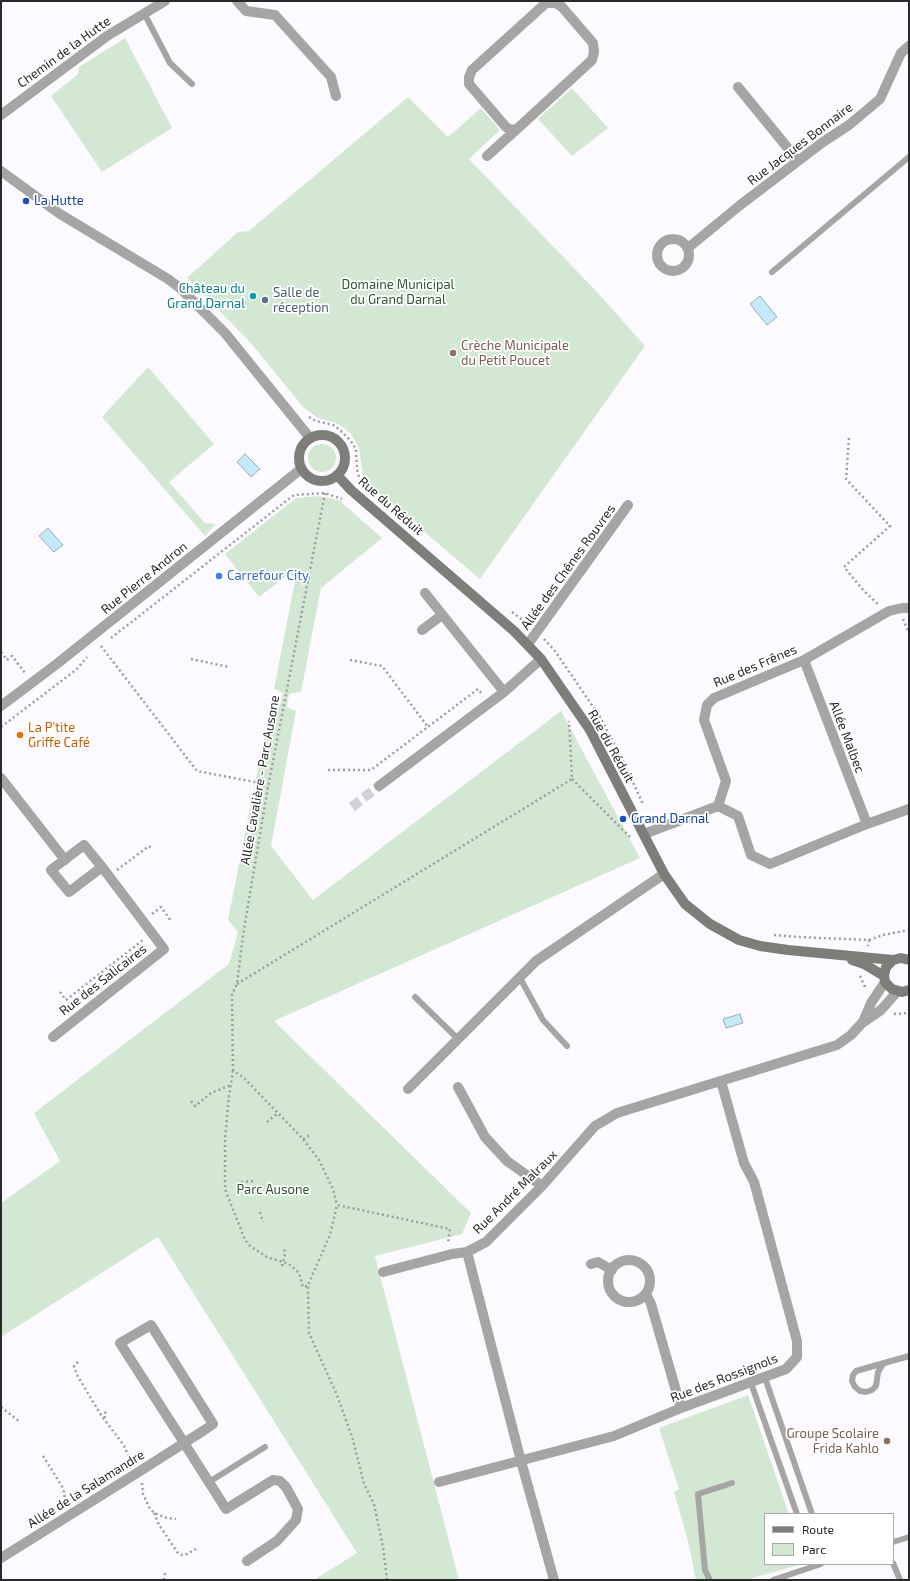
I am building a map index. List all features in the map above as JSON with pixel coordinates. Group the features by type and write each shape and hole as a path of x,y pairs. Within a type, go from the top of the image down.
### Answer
{"street":[{"name":"Chemin de la Hutte","path":"1,115 107,36 165,1"},
{"path":"237,1 246,11 275,15 331,76 336,96"},
{"path":"487,156 517,129 592,60 594,52 593,43 556,2 546,4 472,70 469,77 469,84 506,127 511,130 517,129"},
{"name":"Rue Jacques Bonnaire","path":"688,248 739,206 823,142 849,125 880,99 900,53 909,46"},
{"path":"738,87 798,162"},
{"path":"1,171 65,217 168,278 180,288 224,333 310,438"},
{"path":"324,434 330,436 341,445 345,457 342,470 331,479 318,481 306,474 302,469 299,462 300,448 310,438 324,434"},
{"name":"Rue Pierre Andron","path":"1,706 302,469"},
{"name":"Rue du Réduit","path":"337,475 351,490 528,644 541,659 590,730 664,874 685,904 710,924 739,940 774,948 835,954 865,960 893,960 897,958 908,958"},
{"name":"Allée des Chênes Rouvres","path":"528,644 628,505"},
{"path":"425,593 501,689"},
{"name":"Rue des Frênes","path":"718,806 726,781 704,720 707,705 714,698 804,660 887,612 902,608 905,611"},
{"path":"422,630 442,615"},
{"path":"379,786 541,659"},
{"name":"Allée Malbec","path":"804,660 867,824"},
{"path":"1,778 65,860"},
{"path":"644,834 718,806 738,816 751,855 770,864 867,824 909,809"},
{"name":"Rue des Salicaires","path":"53,1037 164,949 102,867 84,845 51,870 69,892 102,867"},
{"path":"408,1089 536,961 664,874"},
{"name":"Rue du Réduit","path":"865,960 885,979 892,989 897,992"},
{"path":"885,979 886,967 893,960"},
{"name":"Rue André Malraux","path":"862,1023 871,1003 885,979"},
{"path":"897,992 909,991"},
{"name":"Rue André Malraux","path":"467,1252 486,1242 542,1186 595,1126 616,1113 836,1045 851,1035 862,1023 881,1010 897,992"},
{"name":"Rue des Rossignols","path":"439,1482 614,1436 681,1408 765,1378 786,1368 796,1357 797,1341 754,1182 744,1163 721,1081"},
{"path":"458,1087 485,1137 507,1161 542,1186"},
{"path":"383,1272 452,1254 467,1252 521,1461 554,1580"},
{"path":"629,1260 639,1262 647,1270 650,1276 650,1283 646,1294 638,1300 632,1302 619,1299 614,1295 608,1282 612,1270 622,1261 629,1260"},
{"path":"591,1264 598,1262 612,1270"},
{"path":"646,1294 652,1304 681,1408"},
{"name":"Allée de la Salamandre","path":"1,1558 137,1473 184,1443 213,1424 151,1325 120,1343 184,1443 209,1482 226,1509 273,1480 280,1481 286,1487 298,1509 296,1520 277,1541 247,1561"}],"lane":[{"path":"144,13 170,63 192,84"},
{"path":"772,272 909,157"},
{"path":"520,978 542,1020 568,1046"},
{"path":"415,997 458,1039"},
{"path":"883,1364 878,1372 876,1386 872,1390 866,1392 860,1391 855,1387 852,1381 856,1371 909,1356"},
{"path":"765,1378 812,1513"},
{"path":"750,1383 797,1513"},
{"path":"209,1482 265,1447"},
{"path":"710,1580 705,1570 698,1494 732,1483"},
{"path":"894,1542 909,1537"},
{"path":"773,1580 817,1565"},
{"path":"894,1565 900,1580"}],"path":[{"path":"294,417 301,411 316,421 333,425 339,429 350,440 356,449 360,481 362,485"},
{"path":"849,438 846,479 890,526 844,567 864,591 887,612"},
{"path":"96,650 294,495 324,493 343,499 360,481"},
{"name":"Allée Cavalière - Parc Ausone","path":"308,1286 303,1287 299,1273 289,1264 267,1257 250,1246 245,1240 225,1189 226,1139 229,1096 233,1071 232,994 237,984 243,935 268,787 324,493"},
{"path":"507,608 538,631 555,651 600,717 623,761 645,809"},
{"path":"905,611 909,633"},
{"path":"101,646 197,771 255,782 268,787"},
{"path":"1,652 7,660 12,656 32,682"},
{"path":"1,727 76,669 91,654"},
{"path":"191,659 229,667"},
{"path":"350,660 382,666 428,726"},
{"path":"328,770 371,770 478,689 485,697 501,689"},
{"path":"569,720 572,779 631,838"},
{"path":"237,984 572,779"},
{"path":"772,934 798,937 869,940 909,930"},
{"path":"60,992 66,1000 146,938"},
{"path":"869,940 865,960 856,968 871,1003"},
{"path":"881,1010 887,1015 909,1013"},
{"path":"233,1071 243,1077 303,1139 319,1160 333,1189 337,1205 330,1234 308,1286 309,1332 337,1395 353,1440 364,1484 374,1504 383,1547 387,1580"},
{"path":"191,1101 195,1106 212,1092 231,1085"},
{"path":"267,1122 278,1113"},
{"path":"303,1139 312,1134"},
{"path":"241,1182 255,1181"},
{"path":"337,1205 450,1229 448,1241 452,1254"},
{"path":"260,1212 263,1222"},
{"path":"282,1266 284,1248"},
{"path":"78,1362 74,1366 76,1375 87,1394 122,1444 142,1483 142,1494 154,1513 159,1525 178,1553 186,1555 196,1549"},
{"path":"1,1407 20,1422"},
{"path":"105,1420 104,1414 107,1411"},
{"path":"43,1456 63,1488 67,1508 71,1514"},
{"path":"154,1513 167,1518 176,1519"},
{"path":"164,1580 165,1572"}],"green space":[{"path":"125,38 172,128 102,172 51,96 78,74 79,67"},
{"path":"572,88 608,128 572,156 538,119"},
{"name":"Domaine Municipal du Grand Darnal","path":"408,97 448,137 481,108 500,130 469,159 597,292 645,346 480,579 368,484 363,477 359,448 351,434 336,423 318,418 304,408 250,342 187,278 238,232 249,231"},
{"path":"148,367 214,444 169,482 205,523 216,524 205,536 102,417"},
{"path":"322,444 332,448 336,458 332,468 322,472 312,468 308,458 312,448"},
{"name":"Parc Ausone","path":"319,496 339,500 382,538 321,588 301,692 289,694 287,707 296,711 271,846 313,900 561,711 640,858 274,1021 471,1213 462,1234 375,1256 459,1580 314,1580 357,1553 158,1237 1,1337 1,1203 60,1161 34,1113 229,964 238,932 228,920 271,703 280,705 283,693 274,689 295,581 290,573 259,597 225,554 296,498"},
{"path":"748,1395 789,1513 764,1513 764,1565 798,1565 746,1580 696,1580 688,1541 674,1492 679,1489 659,1428"}],"water":[{"path":"760,296 777,317 767,325 750,304"},
{"path":"245,454 260,469 251,477 237,462"},
{"path":"48,528 63,545 54,552 39,536"},
{"path":"740,1014 743,1023 726,1028 723,1019"}],"tunnel":[{"path":"352,807 379,786"}],"place":[{"name":"La Hutte","path":"26,201"},
{"name":"Château du Grand Darnal","path":"253,296"},
{"name":"Salle de réception","path":"265,300"},
{"name":"Crèche Municipale du Petit Poucet","path":"453,353"},
{"name":"Carrefour City","path":"219,576"},
{"name":"La P'tite Griffe Café","path":"20,735"},
{"name":"Grand Darnal","path":"623,819"},
{"name":"Groupe Scolaire Frida Kahlo","path":"887,1441"}]}
